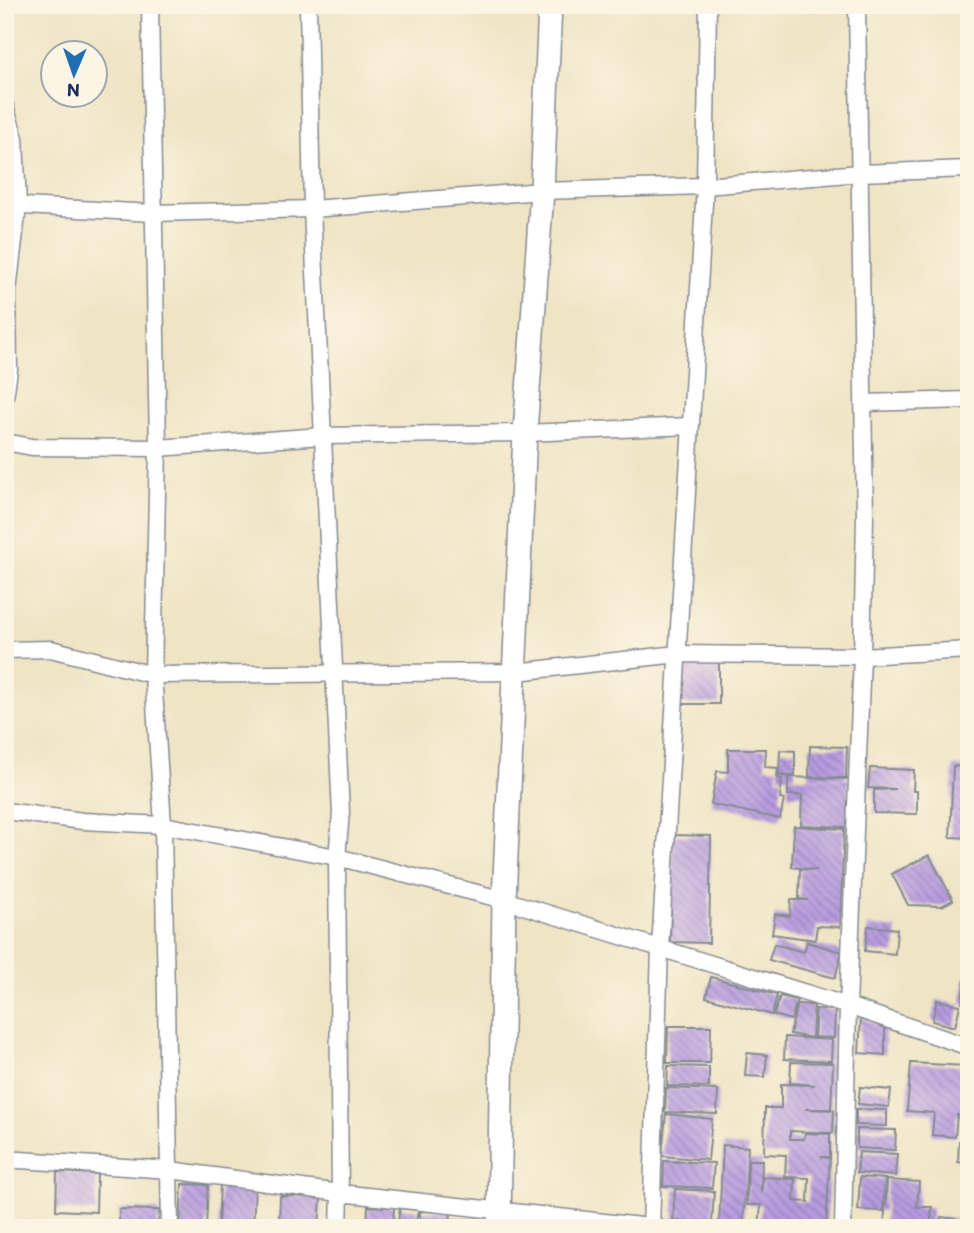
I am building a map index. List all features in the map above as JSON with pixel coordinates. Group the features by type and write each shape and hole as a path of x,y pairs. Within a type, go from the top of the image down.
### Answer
{"street":[{"path":"150,5 158,448 153,675 163,825 170,1228"},
{"path":"308,5 312,209 341,813 337,857 339,1228"},
{"path":"499,1219 504,900 525,433 542,191 550,5"},
{"path":"5,1159 170,1170 340,1193 499,1219 653,1227 660,949 705,186 708,5"},
{"path":"843,1228 865,517 857,5"},
{"path":"5,106 15,138 8,291 9,370 5,398"},
{"path":"11,205 153,213 312,209 542,191 705,186 860,173 969,169"},
{"path":"863,403 969,400"},
{"path":"5,442 32,447 158,448 322,436 525,433 690,426"},
{"path":"5,650 51,649 153,675 516,672 678,654 862,656 969,650"},
{"path":"5,811 83,821 163,825 337,857 504,900 848,1006 969,1047"}],"building":[{"path":"682,660 719,660 719,704 681,704"},
{"path":"810,746 847,747 846,778 809,777"},
{"path":"728,749 766,749 765,767 778,768 777,778 782,779 780,799 784,800 780,819 711,804 717,771 728,772"},
{"path":"780,750 795,751 795,776 779,776"},
{"path":"953,766 969,767 969,838 950,837"},
{"path":"870,768 914,770 913,791 917,791 917,814 874,813 874,790 895,789 868,788"},
{"path":"788,777 849,779 847,827 801,825 802,795 788,795"},
{"path":"794,826 844,829 840,927 817,926 815,940 772,934 775,914 790,916 791,900 808,900 799,899 800,869 817,870 792,867"},
{"path":"673,835 711,836 709,943 670,942"},
{"path":"929,855 953,900 942,906 908,905 892,874"},
{"path":"868,926 897,929 895,954 865,951"},
{"path":"807,942 842,952 835,978 769,960 774,944 804,952"},
{"path":"711,977 777,995 772,1015 706,997"},
{"path":"965,978 969,978 969,1004 962,1003"},
{"path":"780,996 797,1000 791,1020 774,1015"},
{"path":"937,1000 960,1005 955,1027 932,1021"},
{"path":"797,1004 814,1005 812,1038 790,1034"},
{"path":"816,1009 835,1010 834,1038 814,1037"},
{"path":"861,1017 885,1028 885,1055 859,1053"},
{"path":"668,1026 711,1026 710,1063 667,1063"},
{"path":"785,1037 832,1040 831,1061 784,1059"},
{"path":"747,1053 767,1055 765,1077 745,1076"},
{"path":"791,1062 833,1063 831,1109 805,1109 834,1110 833,1133 790,1131 790,1139 804,1139 805,1133 830,1134 830,1157 821,1157 830,1158 826,1228 759,1228 761,1205 747,1205 748,1160 762,1160 761,1194 763,1177 795,1179 794,1201 808,1202 809,1178 785,1177 786,1155 764,1154 765,1108 781,1108 781,1084 815,1085 790,1083"},
{"path":"911,1063 966,1066 963,1116 957,1115 955,1137 932,1135 934,1113 907,1111"},
{"path":"668,1066 709,1067 709,1087 667,1086"},
{"path":"860,1087 891,1090 889,1107 858,1104"},
{"path":"666,1088 718,1090 717,1114 665,1112"},
{"path":"856,1109 887,1110 887,1126 856,1125"},
{"path":"666,1114 712,1119 708,1160 662,1156"},
{"path":"857,1129 896,1130 895,1150 857,1148"},
{"path":"959,1141 969,1141 969,1163 958,1162"},
{"path":"723,1145 748,1147 743,1226 719,1225"},
{"path":"859,1152 897,1154 895,1176 857,1173"},
{"path":"664,1161 714,1163 712,1188 663,1186"},
{"path":"57,1172 97,1174 96,1212 56,1210"},
{"path":"860,1177 885,1179 883,1211 858,1210"},
{"path":"887,1180 919,1182 917,1207 932,1207 930,1228 884,1228"},
{"path":"182,1184 208,1185 206,1228 180,1228"},
{"path":"220,1184 255,1185 253,1228 218,1228"},
{"path":"675,1189 714,1191 712,1224 673,1221"},
{"path":"280,1196 321,1197 319,1228 279,1228"},
{"path":"368,1206 394,1207 393,1228 367,1228"},
{"path":"400,1208 418,1210 415,1228 397,1228"},
{"path":"119,1209 159,1210 158,1228 119,1228"},
{"path":"420,1211 451,1212 450,1228 420,1228"},
{"path":"941,1217 965,1220 964,1228 940,1228"},
{"path":"452,1219 477,1219 477,1228 452,1228"},
{"path":"532,1223 558,1224 557,1228 532,1228"}]}
